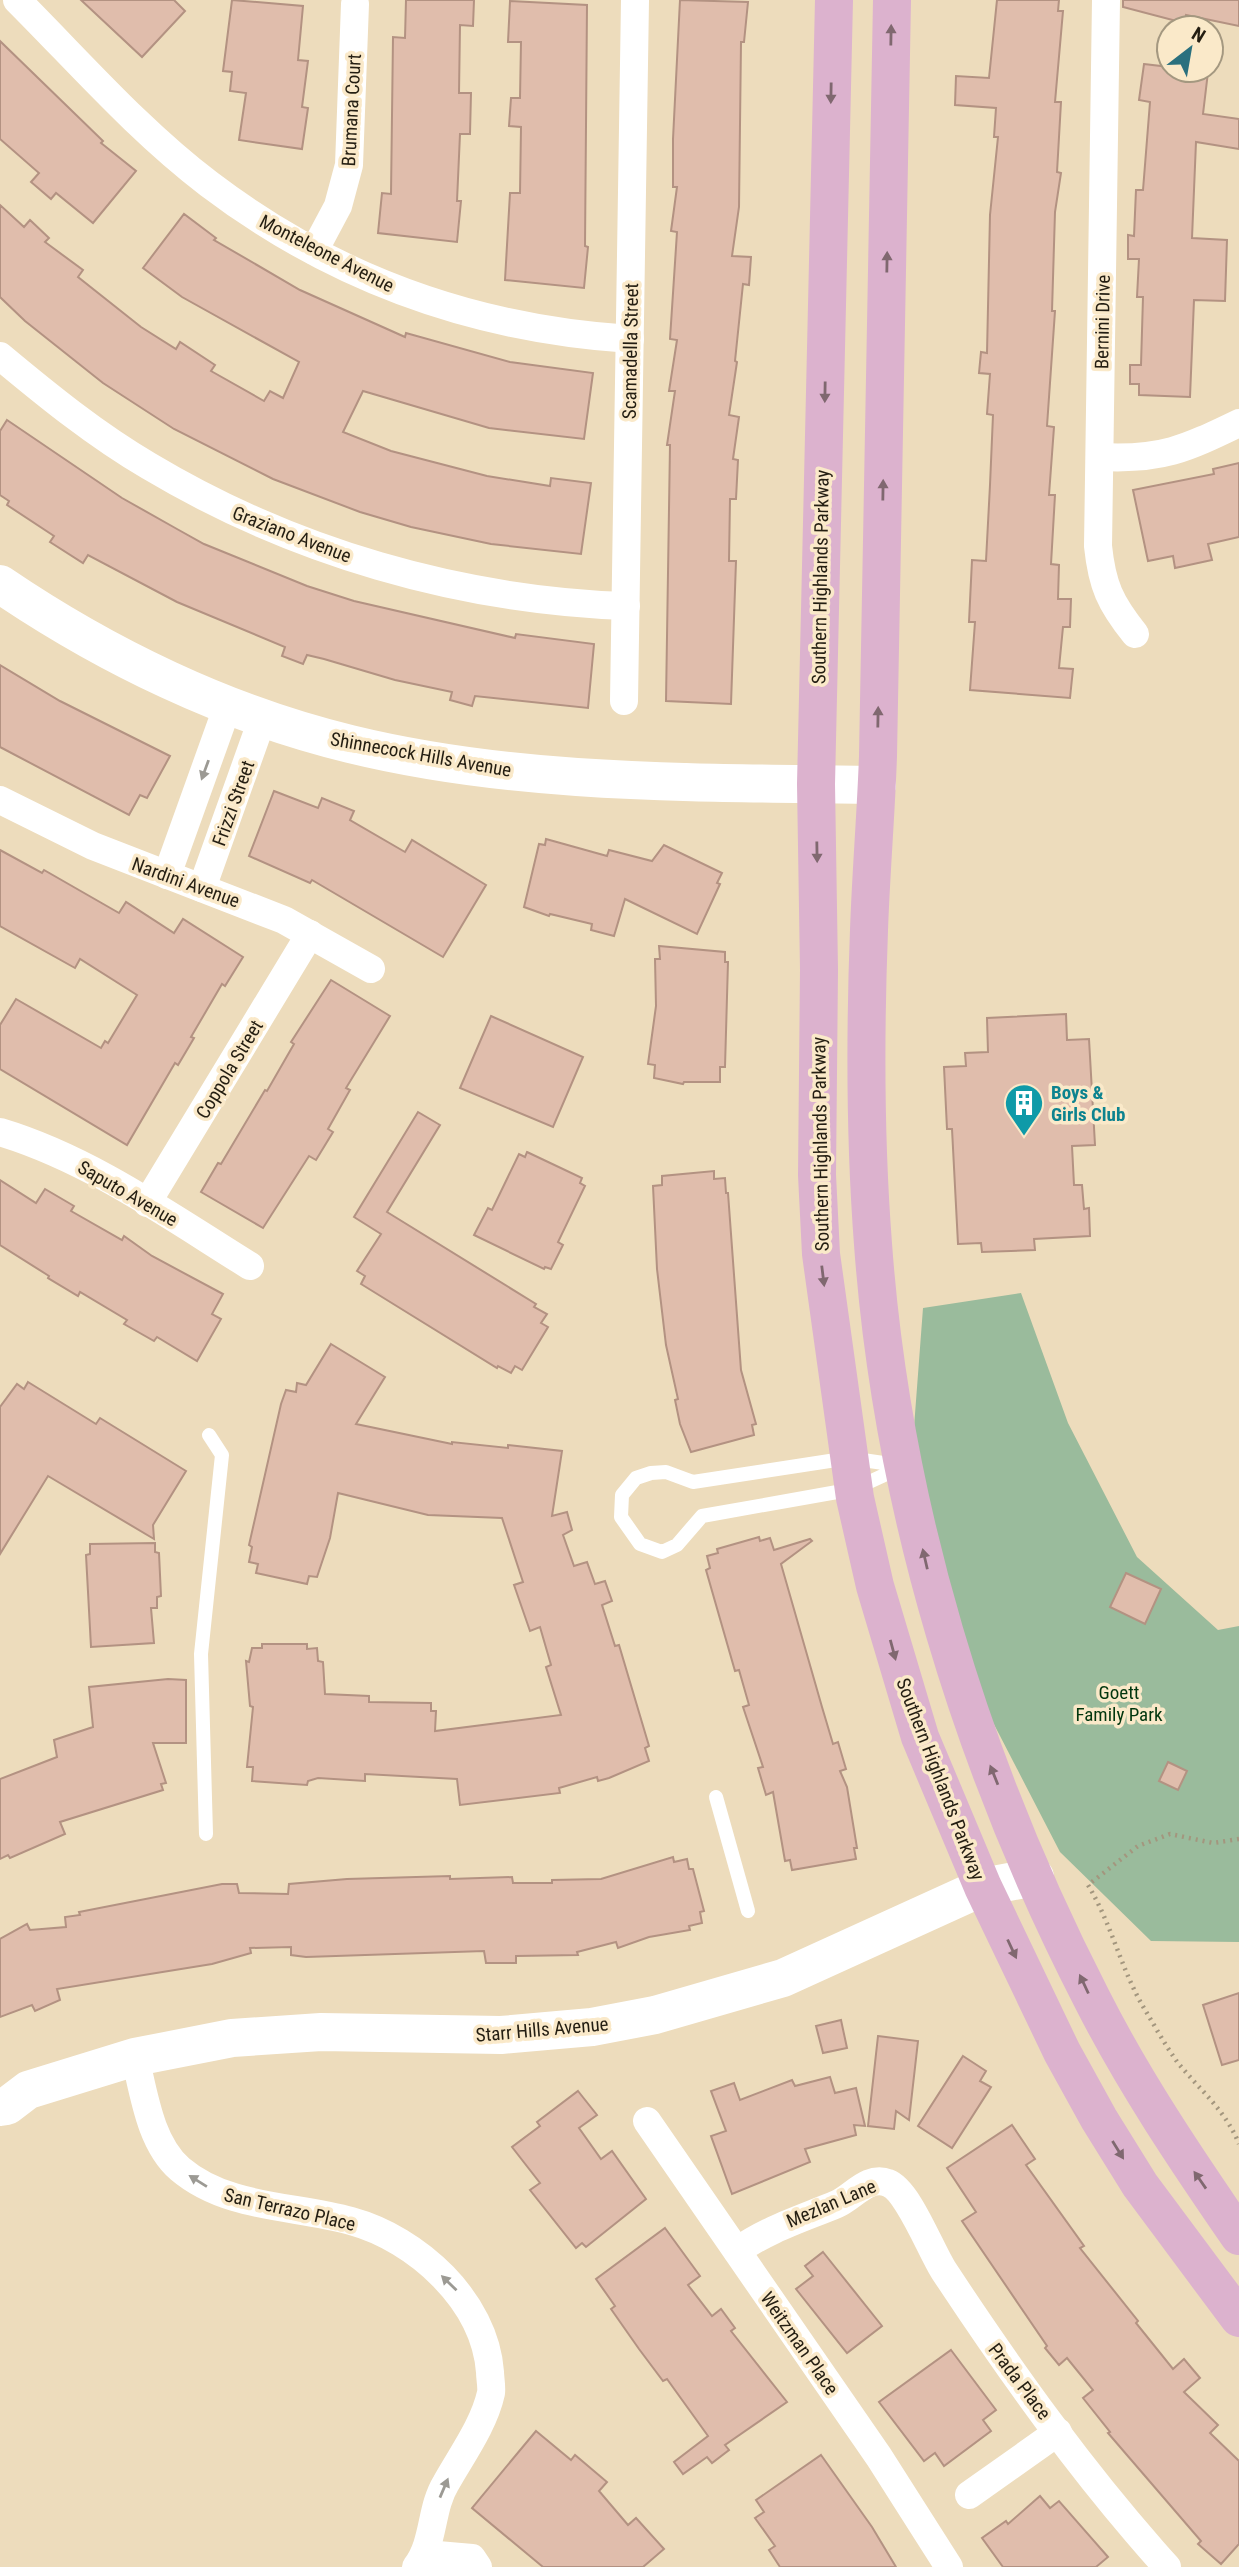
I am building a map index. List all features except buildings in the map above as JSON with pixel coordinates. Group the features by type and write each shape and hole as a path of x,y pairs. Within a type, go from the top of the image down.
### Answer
{"main road":[{"name":"Southern Highlands Parkway","path":"834,0 816,784 819,970 817,1175 821,1254 851,1473 875,1586 920,1737 983,1888 1098,2119 1140,2185 1239,2318"},
{"path":"892,0 877,786 867,1020 869,1174 878,1300 905,1466 948,1645 975,1728 1035,1878 1091,1999 1137,2081 1239,2236"}],"street":[{"name":"Monteleone Avenue","path":"17,0 156,140 208,183 262,222 314,251 365,277 467,314 521,327 631,339"},
{"name":"Scamadella Street","path":"624,701 635,0"},
{"name":"Bernini Drive","path":"1106,0 1098,545 1102,580 1114,608 1135,634"},
{"name":"Brumana Court","path":"314,251 338,206 349,165 355,4"},
{"name":"Graziano Avenue","path":"0,356 72,415 149,467 238,514 323,548 425,579 480,591 545,601 626,606"},
{"path":"1101,457 1140,458 1174,452 1239,423"},
{"name":"Shinnecock Hills Avenue","path":"0,584 48,616 125,659 246,711 350,744 539,775 625,781 877,786"},
{"name":"Frizzi Street","path":"167,875 246,711"},
{"name":"Frizzi Street","path":"202,888 246,711"},
{"name":"Nardini Avenue","path":"0,800 93,846 284,920 371,969"},
{"name":"Coppola Street","path":"147,1203 310,934"},
{"name":"Saputo Avenue","path":"0,1132 71,1161 147,1203 250,1266"},
{"name":"Starr Hills Avenue","path":"9,2092 135,2057 232,2038 276,2034 501,2035 624,2022 717,1999 783,1978 983,1888 1035,1878"},
{"name":"San Terrazo Place","path":"135,2057 157,2136 177,2166 190,2177 212,2190 235,2198 353,2221 389,2236 428,2263 458,2292 478,2323 489,2355 491,2392 473,2435 443,2488 421,2560"},
{"name":"Weitzman Place","path":"647,2121 879,2457 949,2567"},
{"name":"Mezlan Lane","path":"737,2251 763,2232 840,2203 869,2184 881,2181 891,2183"},
{"name":"Prada Place","path":"891,2183 910,2207 932,2253 991,2343 1058,2432 1167,2567"},
{"path":"969,2495 1058,2432"},
{"path":"421,2560 472,2558 478,2567"}],"lane":[{"path":"206,1834 201,1654 222,1455 209,1435"},
{"path":"905,1466 851,1473 693,1482 666,1472 650,1473 636,1478 622,1495 621,1517 640,1544 662,1552 677,1545 702,1516 851,1473 905,1466"},
{"path":"716,1797 748,1911"}],"path":[{"path":"1239,1839 1213,1843 1170,1834 1138,1846 1088,1885 1105,1913 1141,2003 1179,2063 1214,2102 1239,2144"}],"green space":[{"name":"Goett Family Park","path":"1021,1293 1068,1423 1137,1557 1218,1630 1239,1626 1239,1942 1151,1941 1060,1852 952,1643 911,1467 923,1308"}],"place":[{"name":"Boys & Girls Club","path":"1024,1137"}]}
